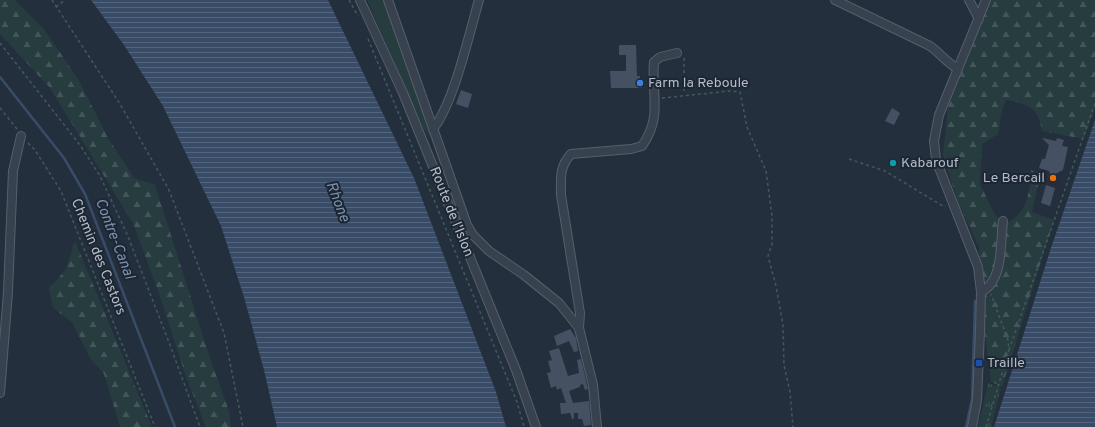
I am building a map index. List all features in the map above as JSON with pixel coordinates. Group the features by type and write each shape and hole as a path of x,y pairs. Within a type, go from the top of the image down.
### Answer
{"street":[{"name":"Route de l'Islon","path":"360,0 403,93 516,370 536,427"},
{"path":"388,0 466,225 473,235 489,251 524,275 559,303 579,328"},
{"path":"433,129 441,120 454,83 479,0"},
{"path":"836,0 930,46 940,53 950,65 958,69"},
{"path":"969,0 979,19"},
{"path":"972,427 977,400 985,290 976,260 936,160 934,141 939,114 986,0"},
{"path":"596,427 593,385 579,328 580,313 561,195 563,162 571,154 631,149 642,146 649,136 655,119 654,62 660,57 676,53"},
{"path":"0,393 8,292 13,172 21,136"},
{"path":"985,290 997,273 1003,221"}],"path":[{"path":"52,0 120,104 169,190 224,333 243,427"},
{"path":"56,7 65,0"},
{"path":"349,0 359,18"},
{"path":"368,39 514,395 524,427"},
{"path":"0,43 80,145 100,176 127,234 200,427"},
{"path":"676,53 684,57 684,94"},
{"path":"655,100 684,94 730,91 740,92 747,127 766,171 772,216 772,244 768,256 776,286 783,326 784,365 790,392 793,427"},
{"path":"986,427 1010,350 1095,103"},
{"name":"Chemin des Castors","path":"0,108 21,136 35,150 61,191 155,427"},
{"path":"849,159 885,171 941,205 955,208"},
{"path":"1031,171 1053,178"},
{"path":"985,290 1008,340 1010,350"}],"green space":[{"path":"0,0 15,0 44,29 78,79 108,138 134,178 155,185 209,355 229,411 231,427 206,427 185,374 160,296 133,223 50,88 0,34"},
{"path":"367,0 384,0 428,124 430,139 423,128"},
{"path":"991,0 1095,0 1095,107 1084,139 1042,131 1038,117 1031,108 1021,103 1006,100 1003,106 998,134 982,144 980,184 995,215 1006,224 1017,216 1026,203 1030,184 1038,185 1032,212 1054,220 1002,387 991,382 983,318 979,247 958,202 943,155 948,107"},
{"path":"75,241 152,427 120,427 104,374 90,358 72,322 53,308 49,289 66,269"},
{"path":"988,383 1001,388 991,427 978,427"}],"water":[{"name":"Rhone","path":"91,0 328,0 414,178 496,392 506,427 277,427 264,370 244,297 221,226 163,106 124,45"},
{"path":"1095,120 1095,427 994,427 1051,248"}],"building":[{"path":"619,45 636,45 637,76 640,76 640,79 642,79 642,88 611,88 610,71 626,71 626,55 619,55"},
{"path":"461,90 472,94 468,108 456,104"},
{"path":"892,108 900,113 894,125 885,121"},
{"path":"1042,138 1056,141 1057,138 1064,140 1062,146 1068,147 1063,170 1051,176 1049,171 1039,168 1042,159 1045,159 1049,145"},
{"path":"1046,185 1055,188 1050,206 1041,203"},
{"path":"570,329 576,338 578,351 574,352 569,341 557,346 554,336"},
{"path":"559,348 568,376 579,373 577,360 581,359 588,389 585,390 583,384 580,385 580,387 569,391 573,403 589,401 591,425 584,426 582,419 578,419 578,413 574,413 574,419 572,419 570,413 561,414 560,403 566,403 561,388 557,390 556,386 551,388 547,373 551,372 548,361 552,360 549,351"}],"waterway":[{"name":"Contre-Canal","path":"0,77 64,158 85,194 175,427"},
{"path":"966,427 972,399 975,301"}],"place":[{"name":"Farm la Reboule","path":"640,83"},
{"name":"Kabarouf","path":"893,163"},
{"name":"Le Bercail","path":"1053,178"},
{"name":"Traille","path":"979,363"}]}
